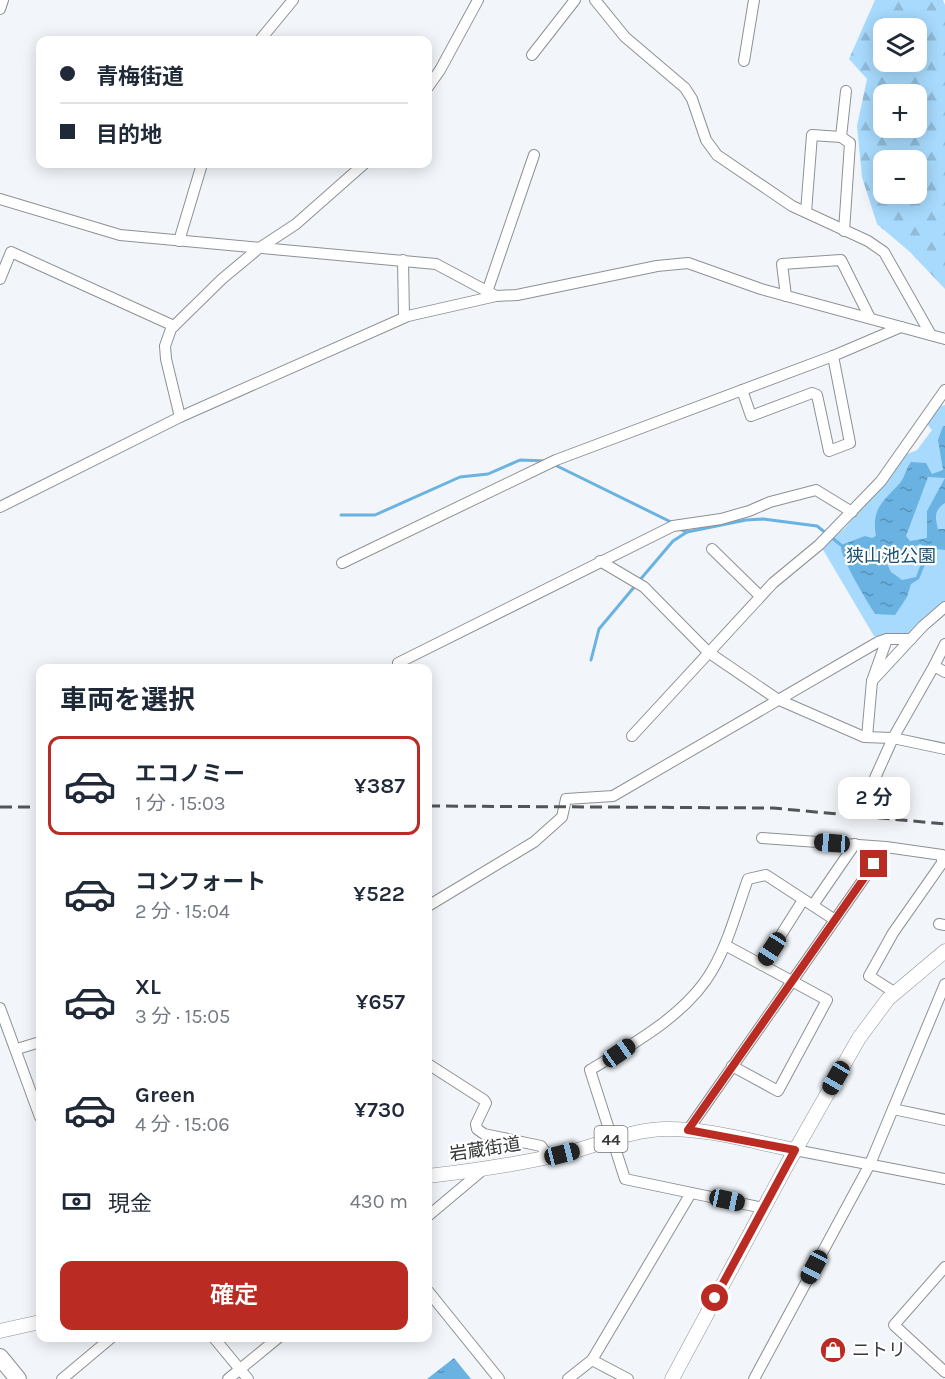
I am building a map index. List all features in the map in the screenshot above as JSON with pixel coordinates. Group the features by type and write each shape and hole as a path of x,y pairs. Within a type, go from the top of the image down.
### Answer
{"highway":[{"path":"0,1357 18,1379"}],"main road":[{"path":"672,1379 763,1208 859,1038 894,992 945,951"},
{"name":"岩蔵街道","path":"432,1176 549,1157 650,1130 688,1130 795,1150"},
{"path":"0,1332 36,1323"}],"street":[{"path":"0,9 3,0"},
{"path":"263,36 293,0"},
{"path":"432,81 478,0"},
{"path":"532,55 575,0"},
{"path":"595,0 625,37 685,88 692,99 706,140 717,155 806,212 884,252 931,335"},
{"path":"744,61 754,0"},
{"path":"841,137 846,91"},
{"path":"806,212 812,135 841,137 850,142 844,231"},
{"path":"491,294 534,155"},
{"path":"179,241 201,168"},
{"path":"180,417 165,352 167,337 174,326 258,249 297,224 360,168"},
{"path":"0,199 110,232 258,249 436,264 491,294"},
{"path":"0,279 11,252 174,326"},
{"path":"403,260 405,317"},
{"path":"786,296 782,264 841,260 870,318"},
{"path":"0,507 180,417 405,317 491,294 517,295 680,263 700,266 786,296 945,339"},
{"path":"342,563 552,462 833,356 901,327"},
{"path":"742,390 751,416 812,393 817,395 829,451 850,443 833,356"},
{"path":"632,736 760,597 829,535 890,470 945,390"},
{"path":"398,663 675,525 721,519 770,502 816,490 852,512"},
{"path":"712,549 760,597"},
{"path":"600,561 638,583 708,652 777,699 867,737 893,738 945,749"},
{"path":"872,681 945,607"},
{"path":"432,904 534,842 562,817 566,799 613,796 777,699 887,639 911,639"},
{"path":"867,737 872,681 887,639"},
{"path":"874,778 893,738 945,644"},
{"path":"934,666 945,672"},
{"path":"762,838 936,852 944,859 893,933 869,976 894,992"},
{"path":"762,965 855,844"},
{"path":"688,1130 886,847"},
{"path":"763,1208 625,1179 590,1070 619,1053 686,1004 712,971 725,945 748,879 766,875 835,920"},
{"path":"725,945 827,1000 778,1091 732,1066"},
{"path":"754,1379 870,1164 940,1011 945,984"},
{"path":"0,1008 17,1049 36,1106"},
{"path":"17,1049 36,1043"},
{"path":"432,1067 484,1100 486,1103 476,1124 477,1129 484,1134 541,1146 549,1157"},
{"path":"893,1110 944,1118"},
{"path":"795,1150 945,1179"},
{"path":"432,1213 484,1169"},
{"path":"568,1379 592,1360 691,1193"},
{"path":"945,1267 894,1325 945,1372"},
{"path":"432,1296 500,1379"},
{"path":"62,1379 106,1342"},
{"path":"217,1342 248,1379"},
{"path":"228,1379 273,1342"},
{"path":"592,1360 628,1379"}],"green space":[{"path":"875,0 943,0 945,5 945,289 910,252 877,224 862,177 857,126 867,79 849,59"},
{"name":"狭山池公園","path":"945,405 945,602 906,636 874,636 822,548 845,528 905,455 917,450 932,430 927,424 937,407"}],"water":[{"path":"945,426 945,478 945,503 937,511 936,517 938,529 945,529 945,550 937,549 930,553 919,579 911,584 907,597 895,615 875,614 849,568 841,545 865,536 872,538 876,536 877,512 902,481 911,462 926,463 932,474 943,470 938,440","holes":["928,477 945,478 927,511 927,538 910,541 906,536","920,544 924,546 925,553 916,577 902,580 891,572 880,550 884,546 898,553"]},
{"path":"454,1358 471,1379 427,1379"}],"waterway":[{"path":"341,515 375,515 460,477 488,474 520,460 547,461"},
{"path":"553,464 673,523"},
{"path":"677,528 687,532 746,520 763,519 817,526 841,545"},
{"path":"639,581 673,541 687,532"},
{"path":"591,660 599,629 635,586"}],"railway":[{"path":"432,806 773,808 945,824"},
{"path":"0,807 36,807"}],"place":[{"name":"ニトリ","path":"833,1350"}],"route":[{"path":"715,1298 795,1150 688,1130 874,864"}]}
